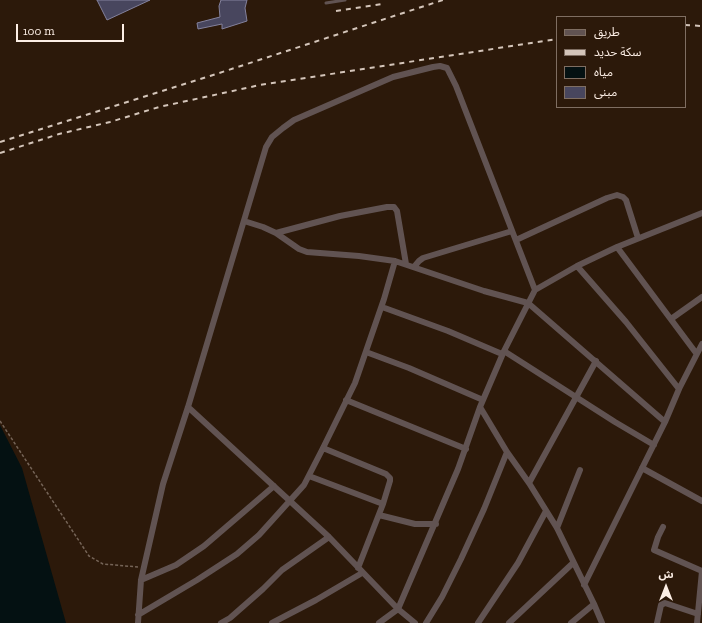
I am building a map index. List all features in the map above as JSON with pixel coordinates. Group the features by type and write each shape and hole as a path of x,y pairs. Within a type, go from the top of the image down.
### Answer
{"street":[{"path":"138,623 141,580 163,484 188,407 266,147 272,137 294,120 393,77 433,67 440,66 447,68 451,74 535,290"},
{"path":"516,240 607,198 617,195 626,200 638,238"},
{"path":"276,233 340,216 394,207 397,211 406,264"},
{"path":"379,623 398,609 436,524 466,449 480,407 503,352 535,290 577,266 617,247 702,213"},
{"path":"244,221 264,227 276,233 299,249 307,252 359,256 395,261 484,291 528,303 665,422"},
{"path":"414,267 423,258 512,231"},
{"path":"617,247 696,353"},
{"path":"138,615 237,554 259,535 304,485 324,448 354,383 382,307 395,261"},
{"path":"577,266 626,322 679,389"},
{"path":"671,319 702,296"},
{"path":"382,307 503,352 654,445"},
{"path":"584,585 654,445 696,353 702,344"},
{"path":"366,352 409,368 483,400"},
{"path":"529,483 596,361"},
{"path":"346,400 466,449"},
{"path":"188,407 329,538 398,609 415,623"},
{"path":"480,407 556,528 602,623"},
{"path":"272,623 316,600 360,571 383,504 390,480 388,476 324,448"},
{"path":"426,623 442,597 461,559 484,509 507,452"},
{"path":"642,468 702,501"},
{"path":"556,528 580,470"},
{"path":"309,476 383,504"},
{"path":"141,580 176,565 204,546 274,486"},
{"path":"478,623 518,563 546,511"},
{"path":"379,514 415,524 436,524"},
{"path":"664,527 658,537 654,550 702,571 697,623"},
{"path":"221,623 230,618 263,590 282,570 329,538"},
{"path":"509,623 573,563"},
{"path":"657,623 661,605 665,603 698,614"},
{"path":"571,623 594,604"}],"lane":[{"path":"326,3 345,0"}],"path":[{"path":"0,421 89,556 103,564 144,567"}],"water":[{"path":"0,425 22,468 66,623 0,623"}],"building":[{"path":"97,0 150,0 107,20"},
{"path":"221,0 247,0 245,8 247,21 222,29 222,24 198,29 197,23 220,17 219,6"}],"railway":[{"path":"0,142 210,76 443,0"},
{"path":"336,11 382,4"},
{"path":"686,25 702,26"},
{"path":"0,153 59,134 110,122 159,107 260,85 556,39"}]}
